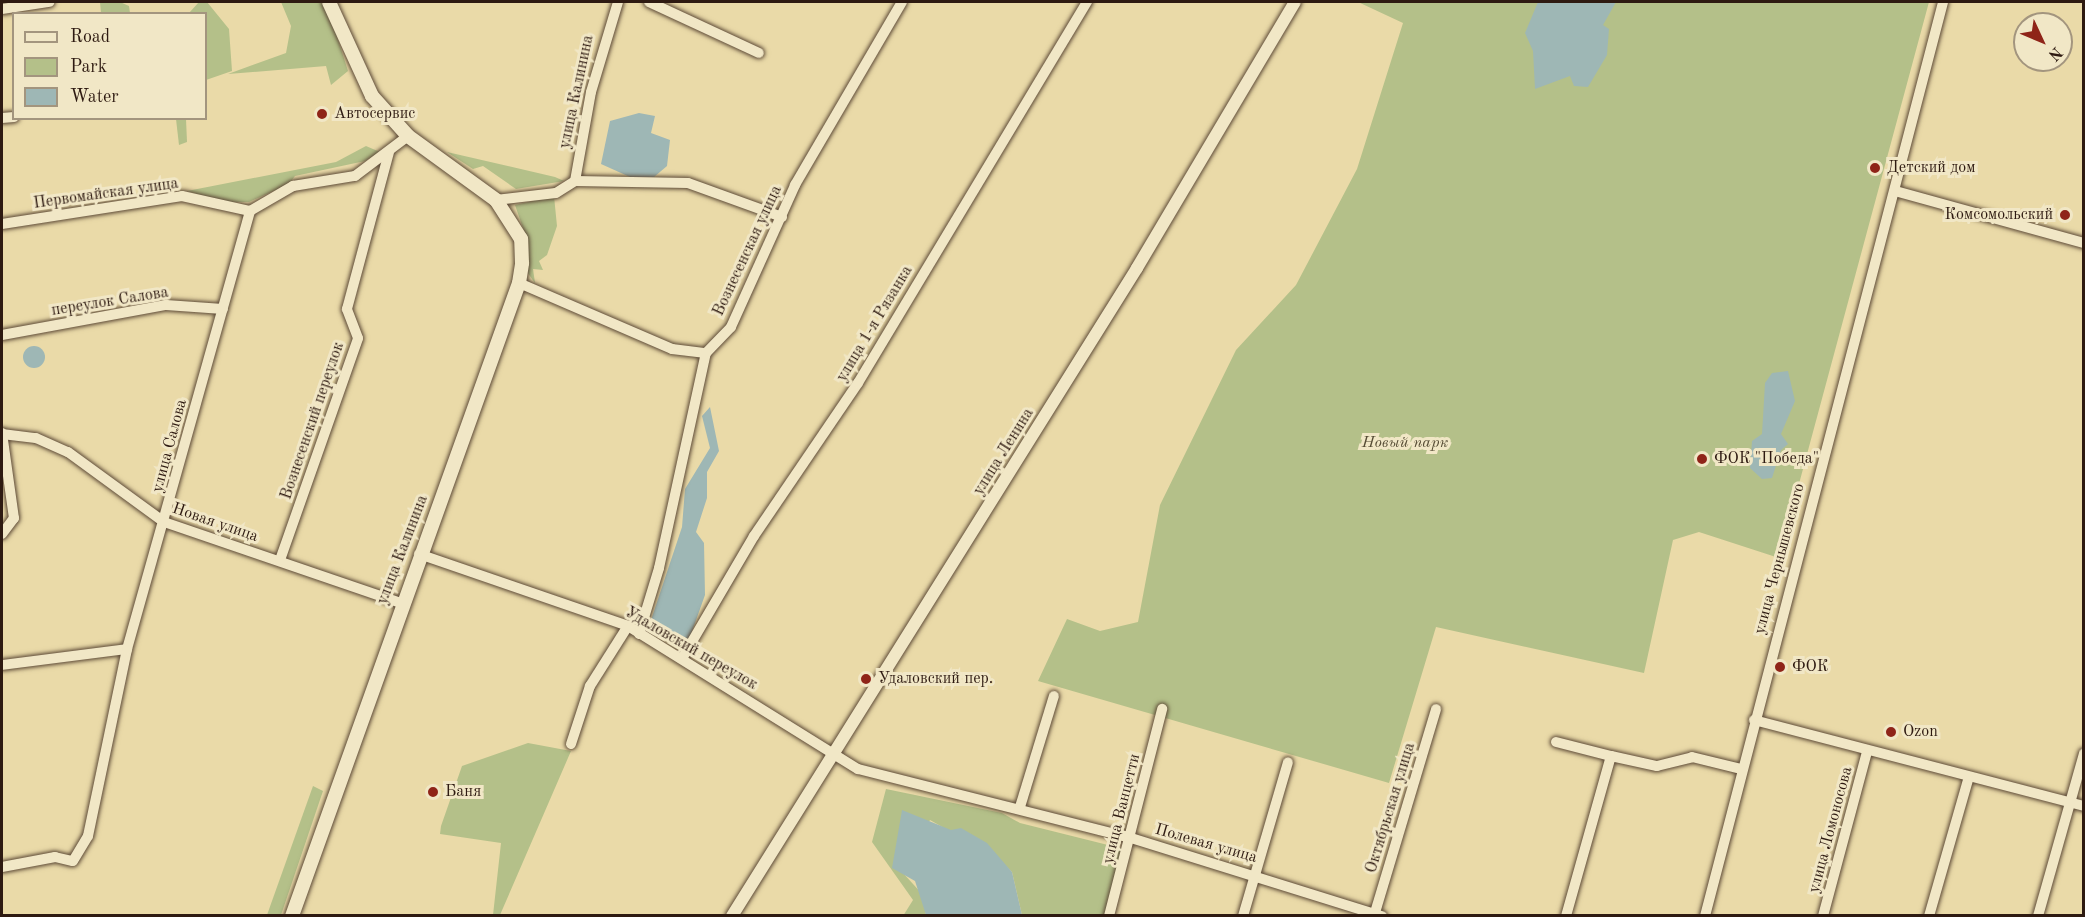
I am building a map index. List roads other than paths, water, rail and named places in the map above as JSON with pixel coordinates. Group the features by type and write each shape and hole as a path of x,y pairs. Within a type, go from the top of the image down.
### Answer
{"main road":[{"name":"улица Калинина","path":"292,915 400,603 519,283 521,239 496,200 408,136 362,78 329,2"}],"street":[{"path":"2,9 49,2"},
{"name":"улица Калинина","path":"575,181 591,92 618,2"},
{"path":"649,2 759,53"},
{"name":"Вознесенская улица","path":"706,353 731,327 820,139 902,2"},
{"name":"улица 1-я Рязанка","path":"682,657 754,536 858,383 1087,2"},
{"name":"улица Ленина","path":"732,915 836,756 1295,2"},
{"name":"улица Чернышевского","path":"1705,915 1741,769 1943,2"},
{"path":"250,211 293,186 355,176 408,136"},
{"name":"Вознесенский переулок","path":"280,560 358,338 347,309 389,152"},
{"path":"496,200 556,193 575,181 688,183 782,217"},
{"path":"1895,191 2084,243"},
{"name":"Первомайская улица","path":"2,224 182,196 250,211"},
{"name":"улица Салова","path":"2,867 55,857 73,861 88,836 127,649 250,211"},
{"path":"519,283 672,349 706,353 659,568 639,634"},
{"name":"переулок Салова","path":"2,335 166,305 223,309"},
{"name":"Новая улица","path":"2,534 14,519 2,434 36,438 68,452 164,522 400,603"},
{"name":"Удаловский переулок","path":"419,554 628,626 682,657 836,756"},
{"path":"571,744 590,686 628,626"},
{"path":"2,665 127,649"},
{"path":"1020,807 1054,696"},
{"name":"улица Ванцетти","path":"1109,915 1131,838 1162,709"},
{"name":"Октябрьская улица","path":"1377,915 1436,709"},
{"path":"1754,720 1968,780 2084,806"},
{"path":"1556,742 1658,766 1692,757 1741,769"},
{"name":"улица Ломоносова","path":"1823,915 1867,752"},
{"path":"2038,915 2084,753"},
{"name":"Полевая улица","path":"836,756 858,769 1020,807 1131,838 1254,873 1377,915"},
{"path":"1566,915 1611,756"},
{"path":"1243,915 1288,762"},
{"path":"1929,915 1968,780"}],"water":[{"path":"1538,2 1616,2 1603,25 1609,29 1607,55 1588,87 1574,86 1570,76 1535,89 1533,51 1525,33"},
{"path":"639,113 655,116 651,133 670,140 667,166 654,177 630,177 601,164 610,121"},
{"path":"34,346 42,349 45,357 42,365 34,368 26,365 23,357 26,349"},
{"path":"1788,371 1795,401 1781,434 1788,444 1781,450 1772,478 1762,479 1750,468 1752,441 1762,434 1765,383 1772,373"},
{"path":"710,407 719,451 707,472 707,498 696,532 704,543 705,595 690,637 681,644 657,630 651,620 682,527 685,489 710,448 702,416"},
{"path":"902,810 951,830 961,828 987,843 1012,872 1022,915 926,915 915,881 892,868"}],"place":[{"name":"Автосервис","path":"322,114"},
{"name":"Детский дом","path":"1875,168"},
{"name":"Комсомольский","path":"2065,215"},
{"name":"ФОК \"Победа\"","path":"1702,459"},
{"name":"ФОК","path":"1780,667"},
{"name":"Удаловский пер.","path":"866,679"},
{"name":"Ozon","path":"1891,732"},
{"name":"Баня","path":"433,792"}],"park label":[{"name":"Новый парк","path":"1405,443"}]}
